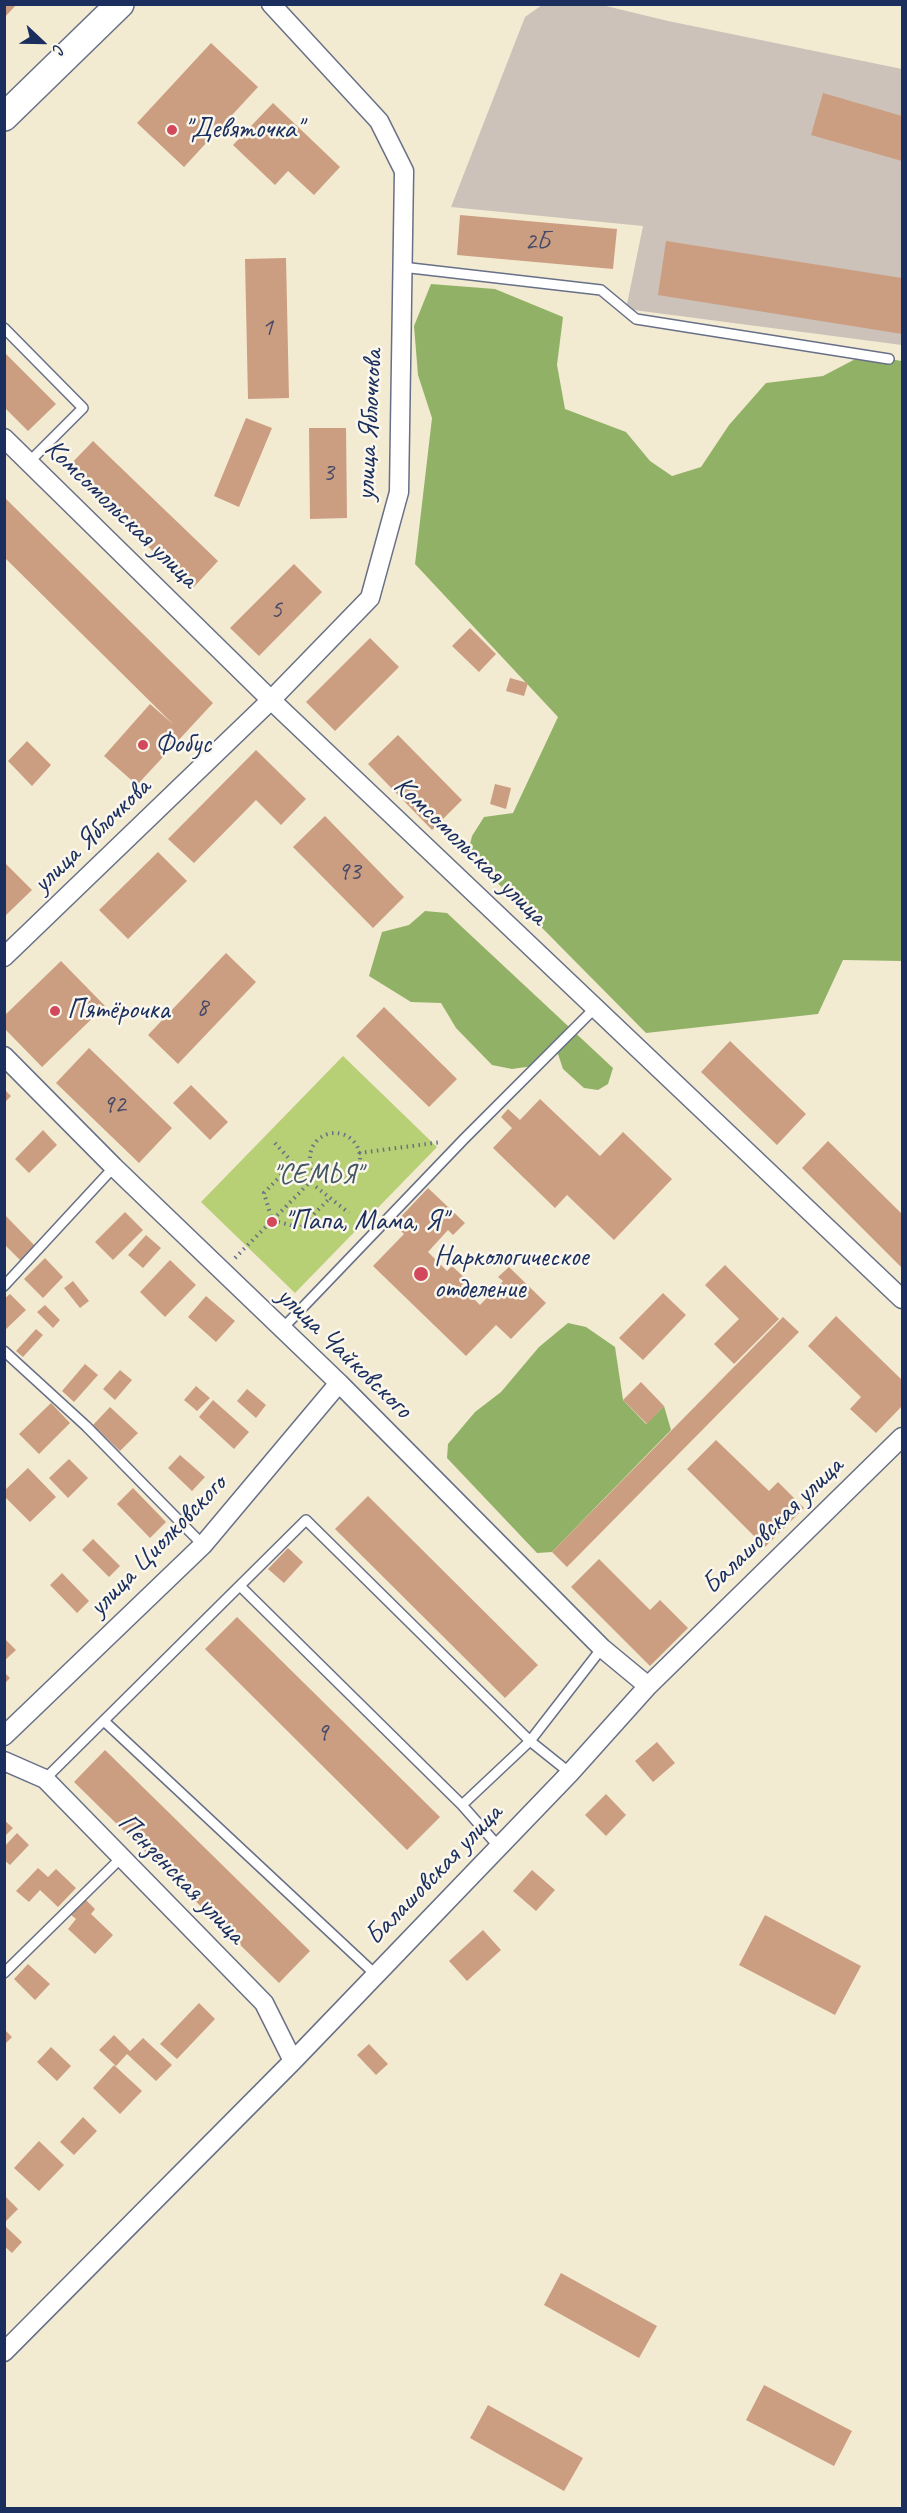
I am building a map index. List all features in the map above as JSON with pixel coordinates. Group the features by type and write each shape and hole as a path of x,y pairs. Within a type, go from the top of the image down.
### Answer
{"street":[{"path":"4,117 120,4"},
{"name":"улица Яблочкова","path":"4,957 271,700 370,598 399,492 404,171 379,122 271,4"},
{"name":"Комсомольская улица","path":"4,438 271,700 903,1299"},
{"name":"улица Чайковского","path":"4,1056 114,1167 339,1383 602,1648 648,1686"},
{"name":"улица Циолковского","path":"4,1736 203,1545 339,1383"},
{"name":"Балашовская улица","path":"8,2341 293,2061 570,1773 648,1686 903,1437"},
{"name":"Пензенская улица","path":"4,1761 45,1779 264,2003 293,2061"}],"lane":[{"path":"402,267 602,290 636,319 889,359"},
{"path":"4,328 83,408 29,462"},
{"path":"282,1329 464,1139 595,1008"},
{"path":"4,1286 114,1167"},
{"path":"4,1351 86,1426 203,1545"},
{"path":"45,1779 306,1520 530,1741 570,1773"},
{"path":"240,1586 462,1805 499,1847"},
{"path":"462,1805 530,1741 602,1648"},
{"path":"104,1721 375,1974"},
{"path":"4,1973 122,1857"}],"path":[{"path":"340,1133 348,1136 354,1141 359,1153 359,1165 356,1172 343,1182 327,1181 317,1175 311,1164 310,1155 317,1140 323,1135 340,1133"},
{"path":"359,1153 464,1139"},
{"path":"275,1143 310,1182 349,1213"},
{"path":"272,1221 264,1193 294,1162"},
{"path":"222,1271 317,1175"},
{"path":"272,1221 300,1228 330,1198"}],"shaded area":[{"path":"542,5 602,5 668,21 902,69 902,345 626,309 643,226 451,207 525,17"}],"green space":[{"path":"431,284 495,289 563,317 557,365 565,409 626,432 650,461 672,476 701,467 729,425 766,383 823,376 863,355 902,361 902,961 843,960 818,1014 646,1033 468,853 472,836 484,817 513,813 558,717 415,564 432,418 418,375 414,326"},
{"path":"425,911 447,913 613,1068 608,1084 598,1090 584,1088 563,1069 558,1054 533,1066 512,1069 492,1065 456,1028 441,1003 411,1002 369,976 382,932 409,925"},
{"name":"\"СЕМЬЯ\"","path":"343,1056 437,1147 295,1293 201,1202"},
{"path":"568,1323 586,1327 615,1347 623,1400 646,1424 664,1406 671,1430 552,1552 537,1553 447,1458 448,1444 475,1412 501,1392 539,1347"}],"building":[{"path":"4,4 17,4 4,18"},
{"path":"211,43 258,87 184,167 137,123"},
{"path":"823,93 902,116 902,161 811,135"},
{"path":"273,103 340,167 314,195 288,171 275,185 233,145"},
{"path":"460,215 617,229 613,269 457,255"},
{"path":"666,241 902,278 902,334 658,295"},
{"path":"286,258 289,398 248,399 245,259"},
{"path":"4,352 56,404 28,431 4,407"},
{"path":"246,418 272,428 239,507 214,496"},
{"path":"309,428 346,428 347,518 310,519"},
{"path":"93,441 218,561 192,589 67,468"},
{"path":"4,497 213,703 137,785 104,756 150,704 174,725 4,557"},
{"path":"294,564 322,592 259,656 230,628"},
{"path":"470,628 496,654 479,672 452,646"},
{"path":"370,638 399,667 335,731 306,702"},
{"path":"510,678 528,683 524,696 506,691"},
{"path":"398,735 462,800 432,830 368,764"},
{"path":"27,741 51,765 32,786 8,761"},
{"path":"256,750 306,799 281,825 256,800 194,863 168,839"},
{"path":"495,784 511,788 506,809 490,804"},
{"path":"325,816 404,897 373,928 293,847"},
{"path":"158,852 187,881 128,939 99,910"},
{"path":"4,862 32,890 4,917"},
{"path":"226,953 256,982 178,1064 148,1035"},
{"name":"Пятёрочка","path":"61,961 105,1006 42,1067 4,1028 4,1016"},
{"path":"384,1007 457,1079 429,1107 356,1036"},
{"path":"730,1041 806,1114 777,1145 701,1072"},
{"path":"89,1048 172,1128 139,1163 56,1083"},
{"path":"191,1085 228,1122 210,1140 173,1103"},
{"path":"4,1089 11,1096 4,1103"},
{"path":"540,1099 600,1156 623,1132 672,1179 614,1240 567,1195 555,1208 493,1148 512,1128 501,1117 508,1109 520,1120"},
{"path":"43,1130 57,1145 29,1173 15,1159"},
{"path":"828,1141 902,1214 902,1268 802,1168"},
{"name":"Наркологическое отделение","path":"428,1188 465,1223 453,1235 448,1230 428,1252 447,1271 452,1266 467,1280 461,1286 480,1305 503,1281 498,1277 509,1267 546,1303 511,1339 496,1325 466,1356 373,1266 404,1234 394,1224"},
{"path":"125,1212 143,1230 113,1260 95,1242"},
{"path":"4,1214 37,1248 22,1262 4,1244"},
{"path":"146,1235 161,1248 143,1268 128,1255"},
{"path":"45,1258 63,1277 43,1298 24,1279"},
{"path":"170,1260 196,1285 165,1317 140,1292"},
{"path":"725,1265 779,1319 734,1364 714,1344 739,1319 705,1285"},
{"path":"73,1281 89,1301 80,1308 64,1288"},
{"path":"663,1293 686,1315 643,1360 619,1338"},
{"path":"10,1294 26,1310 4,1331 4,1299"},
{"path":"206,1296 235,1321 216,1342 188,1317"},
{"path":"45,1305 60,1320 53,1328 37,1312"},
{"path":"836,1316 902,1380 902,1406 876,1433 850,1409 861,1397 808,1346"},
{"path":"783,1317 799,1332 567,1567 552,1552"},
{"path":"36,1329 43,1335 23,1357 16,1351"},
{"path":"85,1364 98,1375 74,1402 62,1391"},
{"path":"120,1370 132,1380 115,1400 103,1389"},
{"path":"641,1382 664,1406 647,1424 623,1400"},
{"path":"196,1386 210,1398 197,1411 184,1400"},
{"path":"247,1389 266,1405 256,1418 237,1401"},
{"path":"213,1400 249,1432 234,1449 199,1417"},
{"path":"51,1403 70,1423 39,1454 19,1434"},
{"path":"110,1407 138,1433 120,1451 93,1425"},
{"path":"716,1440 769,1491 778,1482 804,1508 765,1547 687,1469"},
{"path":"180,1455 205,1477 192,1491 168,1468"},
{"path":"69,1459 88,1478 68,1498 49,1478"},
{"path":"28,1468 56,1497 30,1522 4,1496 4,1491"},
{"path":"133,1488 166,1522 150,1538 117,1504"},
{"path":"368,1496 538,1665 505,1698 335,1529"},
{"path":"93,1539 120,1566 109,1577 82,1550"},
{"path":"288,1548 303,1562 284,1583 268,1569"},
{"path":"599,1559 650,1610 660,1600 688,1628 650,1666 571,1587"},
{"path":"62,1573 89,1601 77,1613 50,1585"},
{"path":"237,1617 440,1817 407,1850 205,1649"},
{"path":"4,1638 16,1650 4,1661"},
{"path":"4,1672 10,1678 4,1684"},
{"path":"657,1742 675,1763 653,1782 635,1761"},
{"path":"105,1750 310,1951 279,1983 74,1782"},
{"path":"606,1794 626,1815 606,1836 585,1815"},
{"path":"4,1820 13,1828 4,1837"},
{"path":"17,1833 29,1845 10,1865 4,1860 4,1847"},
{"path":"38,1868 48,1877 56,1869 76,1888 58,1907 40,1890 29,1902 16,1891"},
{"path":"532,1870 555,1890 536,1911 513,1891"},
{"path":"86,1900 95,1909 91,1914 113,1935 95,1954 68,1929 76,1919 71,1915"},
{"path":"765,1915 861,1966 835,2015 739,1965"},
{"path":"483,1930 501,1950 467,1981 449,1961"},
{"path":"28,1964 50,1984 35,2000 14,1979"},
{"path":"199,2003 215,2019 177,2059 160,2044"},
{"path":"5,2030 12,2037 5,2044"},
{"path":"114,2035 130,2051 143,2038 172,2065 156,2081 127,2054 116,2066 99,2050"},
{"path":"369,2044 388,2064 376,2075 357,2055"},
{"path":"51,2047 71,2066 57,2081 37,2062"},
{"path":"114,2065 142,2091 120,2114 93,2088"},
{"path":"83,2117 97,2131 74,2155 60,2142"},
{"path":"39,2141 64,2165 39,2191 14,2168"},
{"path":"4,2195 18,2209 4,2223"},
{"path":"4,2225 22,2242 12,2253 4,2246"},
{"path":"561,2273 657,2326 639,2358 544,2305"},
{"path":"764,2385 852,2431 834,2466 746,2420"},
{"path":"488,2405 583,2458 564,2491 470,2438"}],"place":[{"name":"\"Девяточка\"","path":"172,130"},
{"name":"Фобус","path":"143,745"},
{"name":"Пятёрочка","path":"55,1011"},
{"name":"\"Папа, Мама, Я\"","path":"272,1222"},
{"name":"Наркологическое отделение","path":"421,1274"}]}
